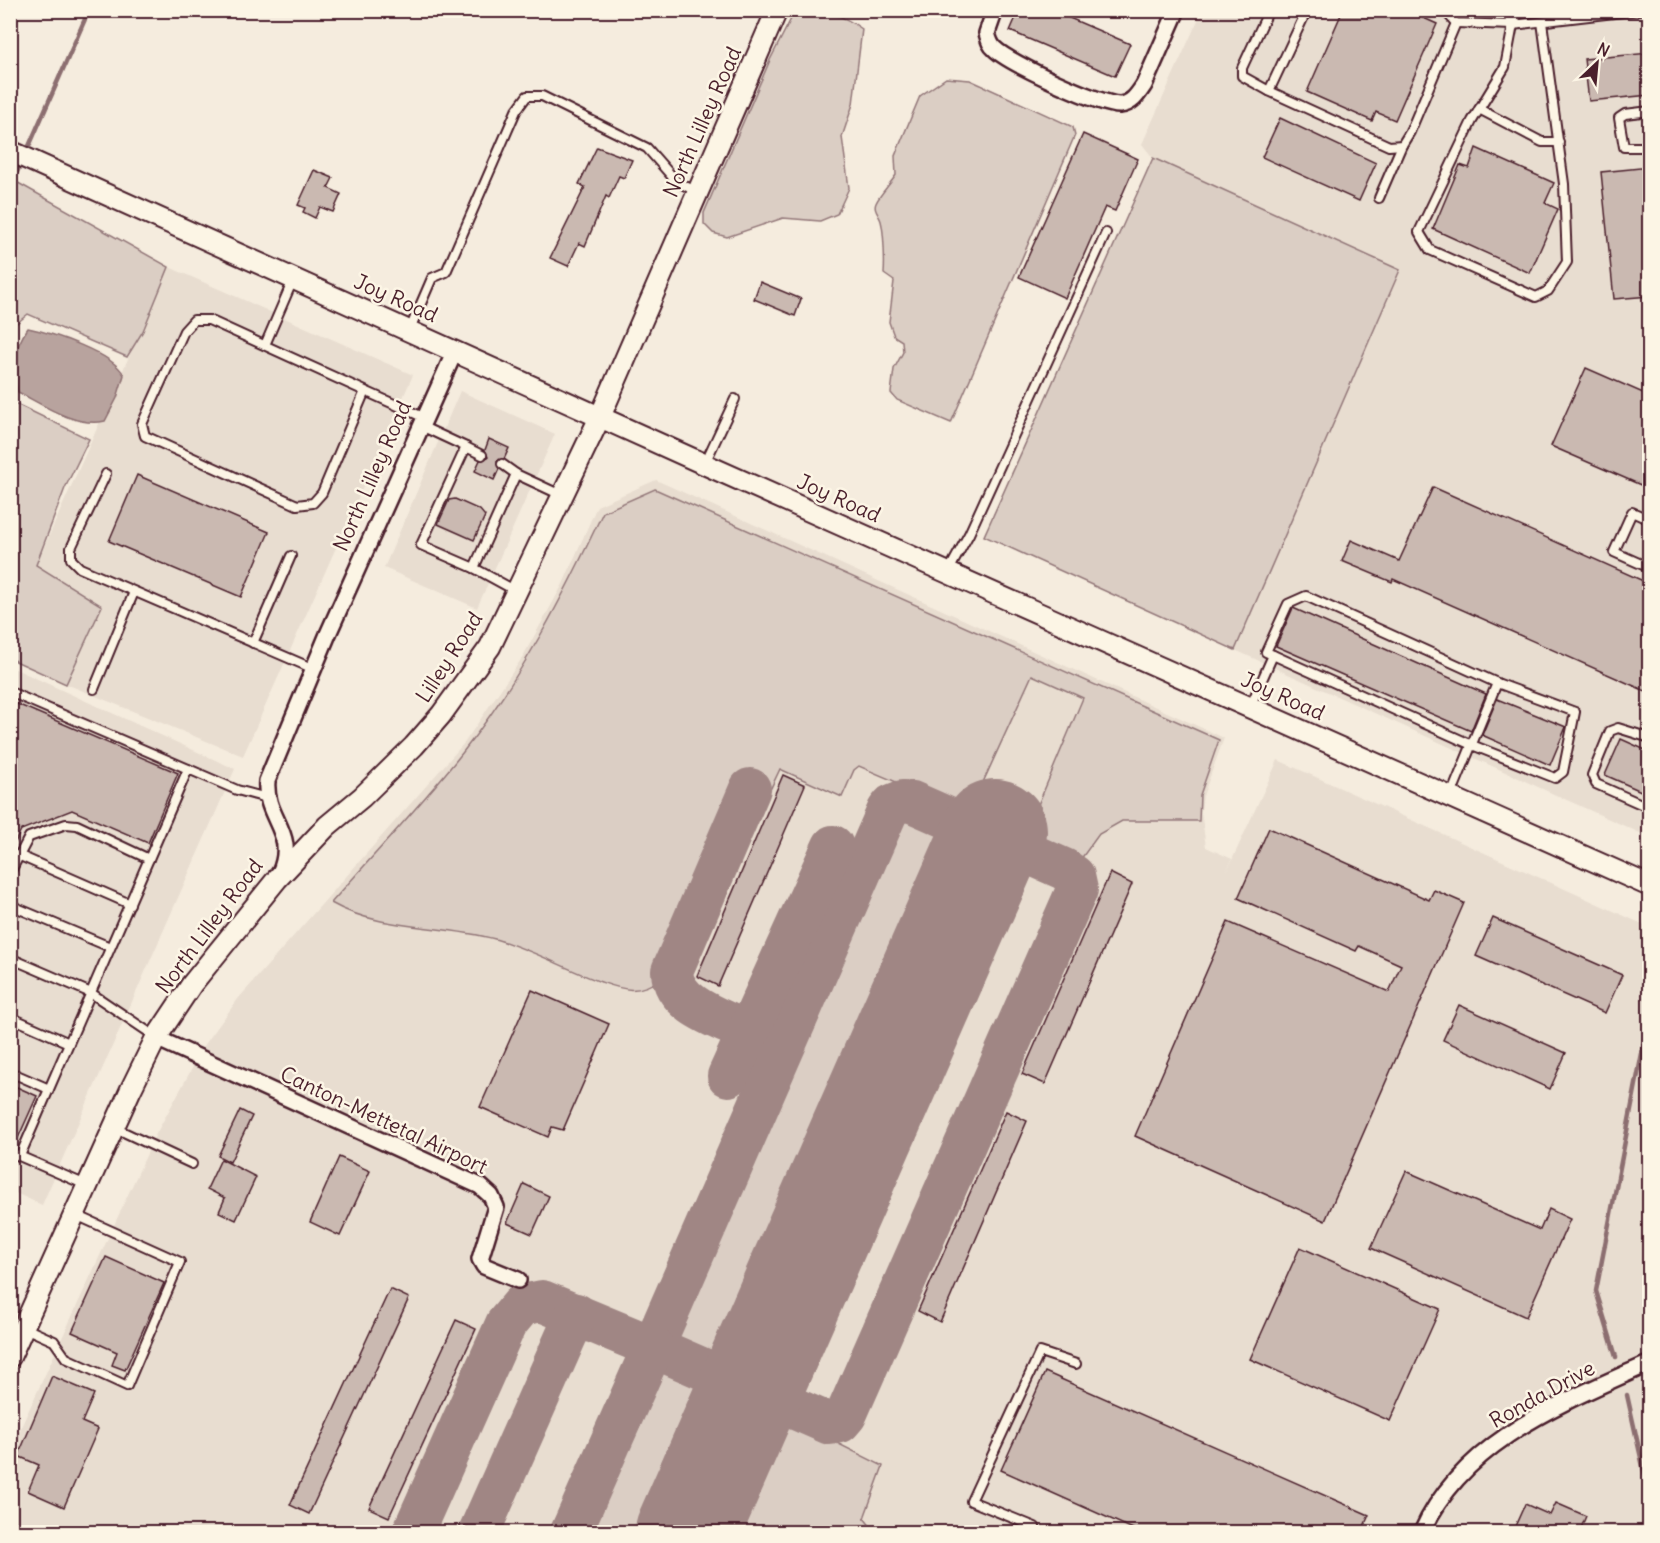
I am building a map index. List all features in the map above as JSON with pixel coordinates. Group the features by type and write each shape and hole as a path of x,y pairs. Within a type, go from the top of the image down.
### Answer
{"street":[{"name":"North Lilley Road","path":"600,417 777,10"},
{"path":"994,10 987,33 994,49 1008,59 1099,101 1119,105 1137,96 1144,85 1177,10"},
{"name":"Joy Road","path":"21,156 1650,886"},
{"name":"North Lilley Road","path":"10,1357 156,1038 213,956 278,879 285,862 286,843 281,825 267,798 267,781 314,669 455,351"},
{"name":"Lilley Road","path":"278,879 327,826 362,797 441,715 490,647 600,417"},
{"name":"Canton-Mettetal Airport","path":"156,1038 480,1186 491,1196 496,1207 480,1259 484,1266 518,1280"},
{"name":"Ronda Drive","path":"1422,1533 1447,1493 1493,1445 1551,1408 1650,1363"}],"lane":[{"path":"1269,10 1242,68 1242,76 1269,91 1389,146 1402,145"},
{"path":"1269,91 1306,10"},
{"path":"1444,10 1456,23 1513,25 1640,10"},
{"path":"1506,10 1513,25"},
{"path":"1519,10 1513,25 1505,67 1479,109 1419,232 1430,250 1536,297 1548,291 1568,262 1568,230 1559,142 1542,22"},
{"path":"1379,198 1456,23"},
{"path":"410,330 432,278 446,272 516,111 527,96 542,96 647,148 676,180 697,192"},
{"path":"1479,109 1542,142 1559,142"},
{"path":"1650,111 1625,114 1618,118 1624,147 1650,147"},
{"path":"948,573 967,537 1106,233"},
{"path":"265,345 293,279"},
{"path":"366,391 322,493 313,503 297,505 145,436 142,424 184,331 194,320 209,320 366,391 482,454"},
{"path":"704,464 735,399"},
{"path":"466,447 421,545 474,568 517,592"},
{"path":"502,464 516,474 561,495"},
{"path":"106,474 72,548 72,559 80,568 314,669"},
{"path":"474,568 516,474"},
{"path":"1650,520 1632,512 1614,552 1650,568"},
{"path":"254,643 291,556"},
{"path":"94,689 134,592"},
{"path":"1306,596 1497,682 1575,712 1563,772 1555,778 1472,745 1266,652 1288,604 1306,596"},
{"path":"1250,708 1273,655"},
{"path":"1450,796 1497,682"},
{"path":"10,692 237,790 267,798"},
{"path":"1650,738 1637,732 1618,728 1610,731 1592,775 1596,784 1650,808"},
{"path":"20,1156 188,768"},
{"path":"10,873 29,837 66,824 77,825 149,859"},
{"path":"18,855 130,904"},
{"path":"10,905 111,947"},
{"path":"10,958 91,993 156,1038"},
{"path":"10,1017 69,1043"},
{"path":"10,1072 49,1089"},
{"path":"113,1128 192,1164"},
{"path":"10,1152 87,1185"},
{"path":"24,1328 54,1341 66,1358 127,1386 180,1262 74,1214"},
{"path":"1035,1527 972,1501 1040,1352 1076,1364"}],"shaded area":[{"path":"795,11 813,11 838,16 862,29 853,104 842,137 849,188 837,214 820,221 783,218 727,237 713,233 704,224 704,213 770,60"},
{"path":"1202,11 1649,11 1649,837 1235,650 1400,270 1153,158 1142,144"},
{"path":"946,78 970,80 1073,127 1075,135 951,423 897,400 891,393 894,369 903,352 902,341 894,336 889,322 894,281 884,274 883,232 875,208 876,203 896,175 895,156 920,96"},
{"path":"1153,158 1400,270 1235,650 984,536"},
{"path":"11,179 169,267 143,331 127,357 28,314 11,328"},
{"path":"169,267 413,375 243,756 66,684 101,606 36,565"},
{"path":"28,328 81,345 118,367 124,375 117,398 105,421 94,422 71,418 18,392 14,375 16,351"},
{"path":"460,391 555,434 477,608 384,568"},
{"path":"10,401 89,439 65,488 36,565 102,606 66,684 11,659"},
{"path":"656,480 1224,738 1203,796 1201,811 1206,847 1232,859 1226,873 1278,760 1649,927 1649,1532 11,1532 10,1451 156,1134 206,1043 238,999 465,742 522,658 563,584 597,506"},
{"path":"655,489 1219,740 1200,795 1199,821 1122,821 1099,834 1078,863 1024,838 1083,698 1032,675 969,813 859,766 854,770 842,797 780,769 770,790 744,779 660,969 660,979 645,987 631,990 609,985 495,939 390,923 350,912 331,903 431,790 484,724 540,636 603,512"},
{"path":"11,667 235,769 42,1205 11,1191"},
{"path":"912,819 931,824 949,835 952,853 735,1346 726,1358 706,1354 676,1337 687,1295 889,839 905,820"},
{"path":"662,1369 696,1379 716,1390 716,1394 654,1532 582,1532 640,1400"},
{"path":"768,1416 791,1420 883,1466 864,1518 875,1532 718,1532"}],"building":[{"path":"1019,10 1051,10 1130,44 1115,76 1010,31"},
{"path":"1343,10 1419,10 1417,15 1437,24 1395,120 1376,112 1372,121 1307,92"},
{"path":"1650,53 1650,95 1589,101 1584,59"},
{"path":"1280,118 1376,163 1359,201 1262,157"},
{"path":"1083,134 1138,159 1115,211 1105,207 1065,298 1019,277"},
{"path":"597,147 632,160 624,178 619,176 609,198 606,196 585,246 579,243 568,266 550,258 585,187 579,184"},
{"path":"1476,148 1554,183 1545,203 1558,209 1530,273 1433,229 1460,165 1469,168"},
{"path":"1650,167 1650,296 1614,299 1601,172"},
{"path":"314,170 333,178 328,188 341,194 333,212 320,207 315,218 303,212 305,208 298,205"},
{"path":"760,282 801,299 795,316 754,299"},
{"path":"1586,368 1650,396 1650,489 1551,446"},
{"path":"489,439 509,448 504,459 497,461 499,469 494,480 475,471 480,460 488,457 485,450"},
{"path":"137,475 269,532 241,597 109,541"},
{"path":"1433,487 1650,584 1650,693 1393,579 1392,582 1342,561 1351,540 1399,561"},
{"path":"455,499 480,510 485,516 474,540 438,524 449,500"},
{"path":"1293,608 1486,694 1471,731 1276,646"},
{"path":"1497,699 1566,727 1550,765 1482,735"},
{"path":"10,701 178,773 148,843 72,810 21,830 10,853"},
{"path":"1621,739 1650,752 1650,795 1605,775"},
{"path":"783,775 805,785 718,986 697,976"},
{"path":"1269,828 1429,900 1434,890 1464,903 1325,1221 1135,1136 1228,922 1389,992 1401,965 1359,946 1356,951 1238,898"},
{"path":"1110,873 1132,884 1045,1084 1022,1074"},
{"path":"1493,918 1622,975 1605,1013 1476,956"},
{"path":"532,990 609,1024 563,1130 552,1127 548,1137 480,1107"},
{"path":"1459,1005 1566,1053 1550,1089 1443,1040"},
{"path":"10,1084 37,1096 14,1147 10,1146"},
{"path":"240,1110 252,1116 230,1162 218,1156"},
{"path":"1006,1111 1027,1121 940,1322 918,1311"},
{"path":"339,1157 370,1171 340,1236 310,1222"},
{"path":"221,1159 256,1177 236,1220 219,1212 225,1198 207,1189"},
{"path":"1406,1171 1540,1230 1549,1209 1570,1219 1526,1317 1371,1248"},
{"path":"524,1184 549,1196 532,1234 507,1223"},
{"path":"1300,1247 1440,1309 1390,1421 1250,1359"},
{"path":"106,1257 164,1283 125,1370 112,1365 117,1352 72,1332"},
{"path":"390,1289 409,1298 309,1514 290,1505"},
{"path":"456,1320 476,1329 389,1517 369,1508"},
{"path":"1045,1372 1369,1515 1361,1533 1142,1533 1001,1470"},
{"path":"52,1376 94,1394 82,1422 98,1429 64,1507 28,1491 39,1465 18,1456"},
{"path":"1556,1503 1586,1516 1579,1533 1512,1533 1525,1504 1550,1515"}],"waterway":[{"path":"26,153 89,10"},
{"path":"10,176 17,172 22,161"},
{"path":"1616,1357 1596,1291 1650,1012"},
{"path":"1627,1395 1650,1498"}],"taxiway":[{"path":"748,1032 701,1010 690,1002 674,983 672,971 750,789"},
{"path":"902,801 912,802 1064,869 1074,876 1077,890 846,1415 840,1422 830,1424 653,1347 888,810 892,805 902,801"},
{"path":"728,1076 833,846"},
{"path":"413,1532 506,1324 522,1305 542,1301 653,1347 571,1532"},
{"path":"479,1532 576,1314"}],"runway":[{"path":"687,1532 995,831"}]}
